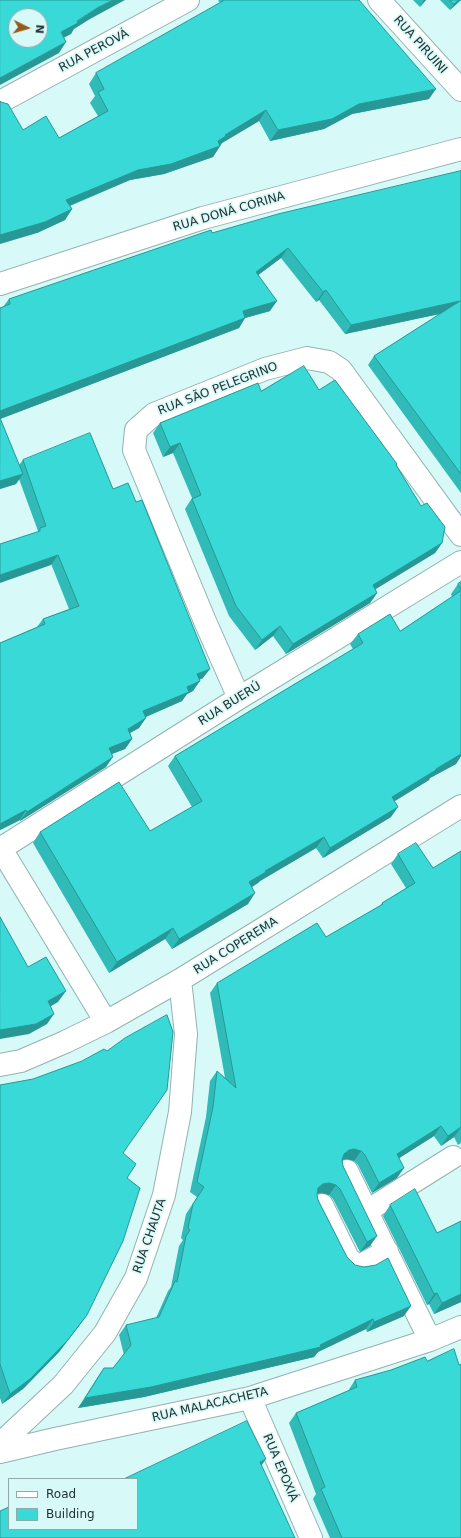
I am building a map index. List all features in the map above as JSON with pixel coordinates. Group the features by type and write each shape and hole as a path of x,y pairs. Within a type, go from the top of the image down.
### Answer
{"street":[{"name":"RUA PEROVÁ","path":"0,102 188,0"},
{"name":"RUA PIRUINI","path":"380,0 461,90"},
{"name":"RUA DONÁ CORINA","path":"0,284 203,218 461,149"},
{"name":"RUA SÃO PELEGRINO","path":"239,698 204,619 134,450 136,430 154,414 264,369 307,358 329,362 341,370 461,535"},
{"name":"RUA BUERÚ","path":"0,849 239,698 461,562"},
{"name":"RUA COPEREMA","path":"0,1065 28,1058 106,1022 180,980 461,806"},
{"path":"0,849 106,1022"},
{"name":"RUA CHAUTA","path":"0,1444 63,1385 87,1356 105,1333 136,1278 164,1195 180,1112 186,1034 180,980"},
{"path":"367,1211 453,1157"},
{"path":"347,1171 430,1340"},
{"path":"322,1204 348,1258 352,1263 356,1265 363,1264 387,1251"},
{"name":"RUA MALACACHETA","path":"0,1452 250,1398 430,1340 461,1327"},
{"name":"RUA EPOXIÁ","path":"250,1398 310,1538"}],"building":[{"path":"0,0 113,0 97,8 77,21 78,23 61,32 66,42 0,78"},
{"path":"225,0 359,0 436,89 359,104 332,119 278,130 266,110 225,135 226,136 218,141 220,146 171,164 138,170 66,200 72,209 45,222 0,235 0,101 8,104 23,130 46,116 59,138 108,111 98,92 104,89 96,73"},
{"path":"450,0 459,0 454,4"},
{"path":"461,171 461,474 374,356 460,301 351,325 326,290 323,292 288,248 256,272 277,301 243,311 245,318 0,411 0,308 10,304 9,299 211,230 212,233 278,214"},
{"path":"304,366 319,390 335,380 397,464 396,465 421,506 427,503 445,527 442,543 373,585 377,593 293,644 280,626 262,640 236,606 192,499 201,495 180,443 170,447 160,423 258,383 261,391"},
{"path":"0,418 23,474 0,481"},
{"path":"90,433 113,489 128,483 136,502 142,500 210,669 197,674 200,681 187,687 189,692 143,711 146,718 128,729 132,739 109,748 113,757 27,812 26,810 0,824 0,643 45,624 43,619 79,606 58,555 0,575 0,544 40,531 40,528 46,526 23,460"},
{"path":"461,582 461,589 458,584"},
{"path":"461,591 461,754 392,797 398,807 330,848 324,837 265,871 266,872 249,882 255,893 179,939 173,928 117,962 40,832 119,782 150,831 202,801 175,756 363,643 358,634 390,614 400,631"},
{"path":"416,843 433,868 461,851 461,1127 448,1136 441,1126 397,1154 404,1168 379,1183 365,1155 361,1151 354,1149 349,1150 344,1154 342,1160 343,1166 377,1236 367,1242 340,1189 336,1185 329,1183 323,1184 318,1188 317,1195 318,1200 347,1257 355,1265 364,1267 376,1265 388,1258 411,1306 374,1322 373,1319 320,1345 321,1347 151,1387 85,1398 104,1368 113,1368 131,1345 126,1325 159,1317 175,1281 177,1282 186,1236 190,1230 188,1228 193,1204 204,1187 197,1182 213,1107 217,1071 236,1088 217,983 317,923 326,937 383,904 382,903 415,883 398,854"},
{"path":"0,917 28,967 46,957 66,991 48,1001 54,1014 36,1024 0,1030"},
{"path":"167,1015 173,1032 167,1090 123,1153 136,1164 127,1178 140,1188 123,1241 87,1315 67,1341 30,1379 10,1394 0,1364 0,1085 33,1079 82,1061 104,1049 107,1051 125,1038"},
{"path":"415,1189 437,1233 461,1221 461,1294 442,1303 437,1293 434,1294 390,1205"},
{"path":"454,1349 459,1365 461,1364 461,1538 342,1538 321,1489 325,1487 296,1413 357,1387 355,1380 391,1370 425,1357 427,1361"},
{"path":"247,1421 266,1459 260,1462 295,1538 0,1538 0,1511 8,1507 8,1530 138,1530 138,1478 126,1478"}]}
